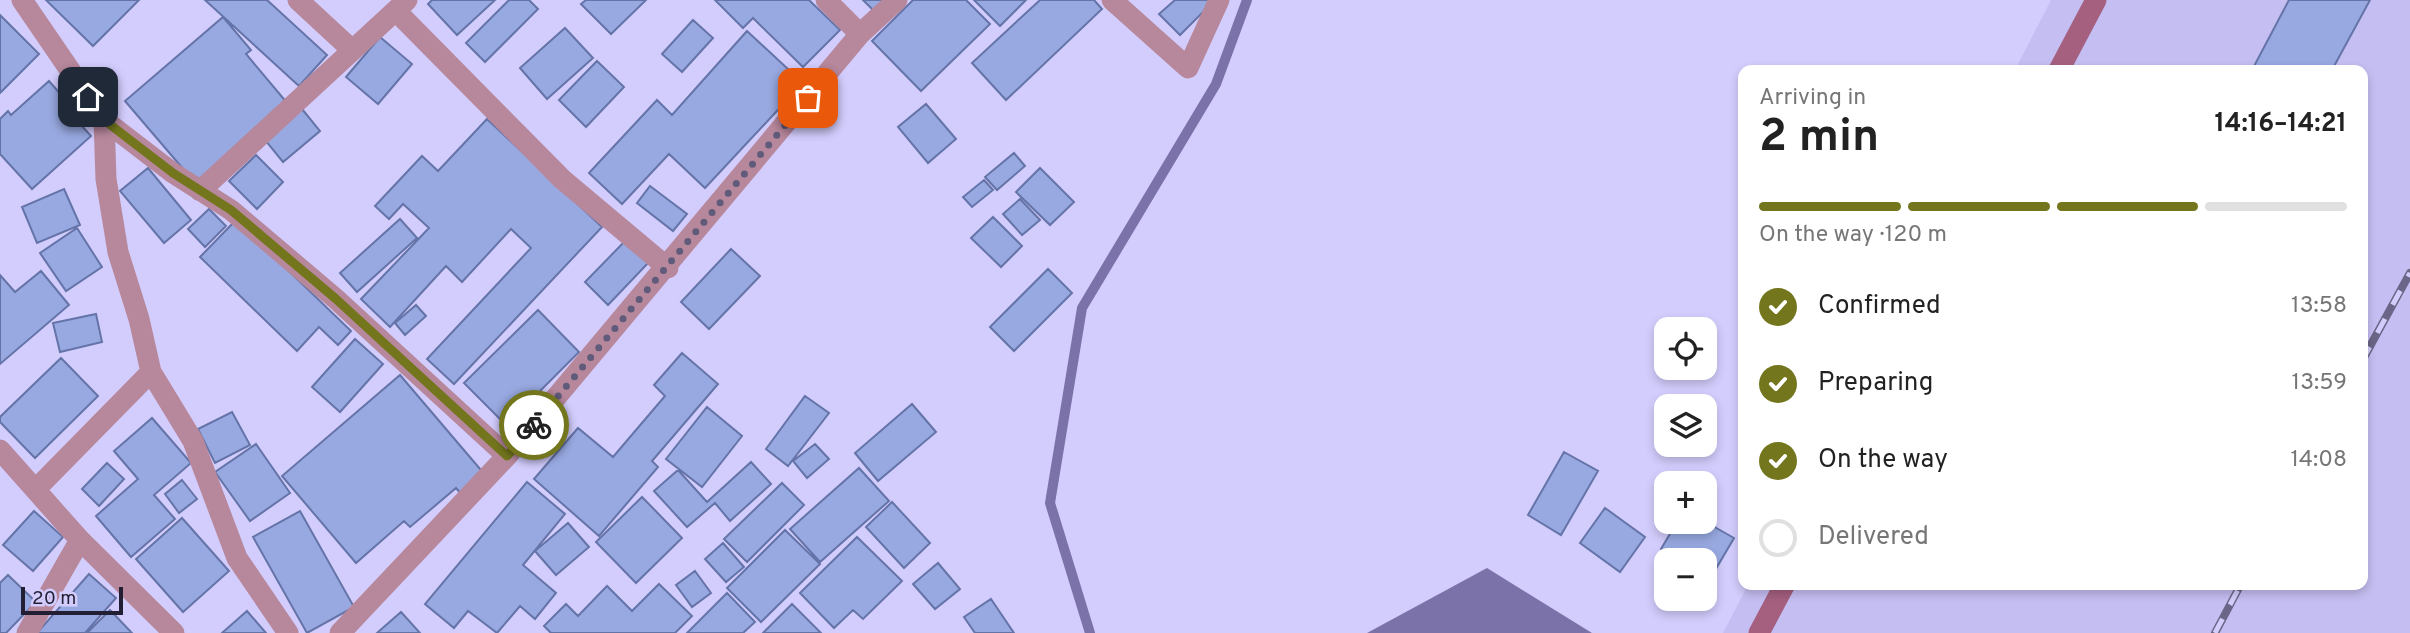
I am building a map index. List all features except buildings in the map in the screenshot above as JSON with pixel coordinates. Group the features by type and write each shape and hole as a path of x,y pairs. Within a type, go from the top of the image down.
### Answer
{"street":[{"path":"22,0 104,120 200,191 231,210 326,290 507,456"},
{"path":"298,0 351,49"},
{"path":"826,0 860,34"},
{"path":"340,633 507,456 667,268 860,34 897,0"},
{"path":"1112,0 1188,68 1219,0"},
{"path":"2062,65 2095,0"},
{"path":"200,191 351,49 402,6 562,179 667,268"},
{"path":"104,120 106,178 118,252 139,319 151,372 193,441 237,558 288,633"},
{"path":"37,488 151,372"},
{"path":"0,450 37,488 80,540 174,633"},
{"path":"27,633 80,540"},
{"path":"1759,633 1782,590"}],"shaded area":[{"path":"2051,0 2410,0 2410,633 1723,633 1745,590 2368,590 2368,65 2018,65"},
{"path":"1487,568 1592,633 1367,633"}],"waterway":[{"path":"1090,633 1050,503 1082,308 1216,84 1247,0"}],"railway":[{"path":"2368,350 2410,273"},
{"path":"2215,633 2238,590"}],"way so far":[{"path":"534,425 808,98"}],"route":[{"path":"88,97 104,120 173,173 231,210 336,299 507,456 534,425"}]}
